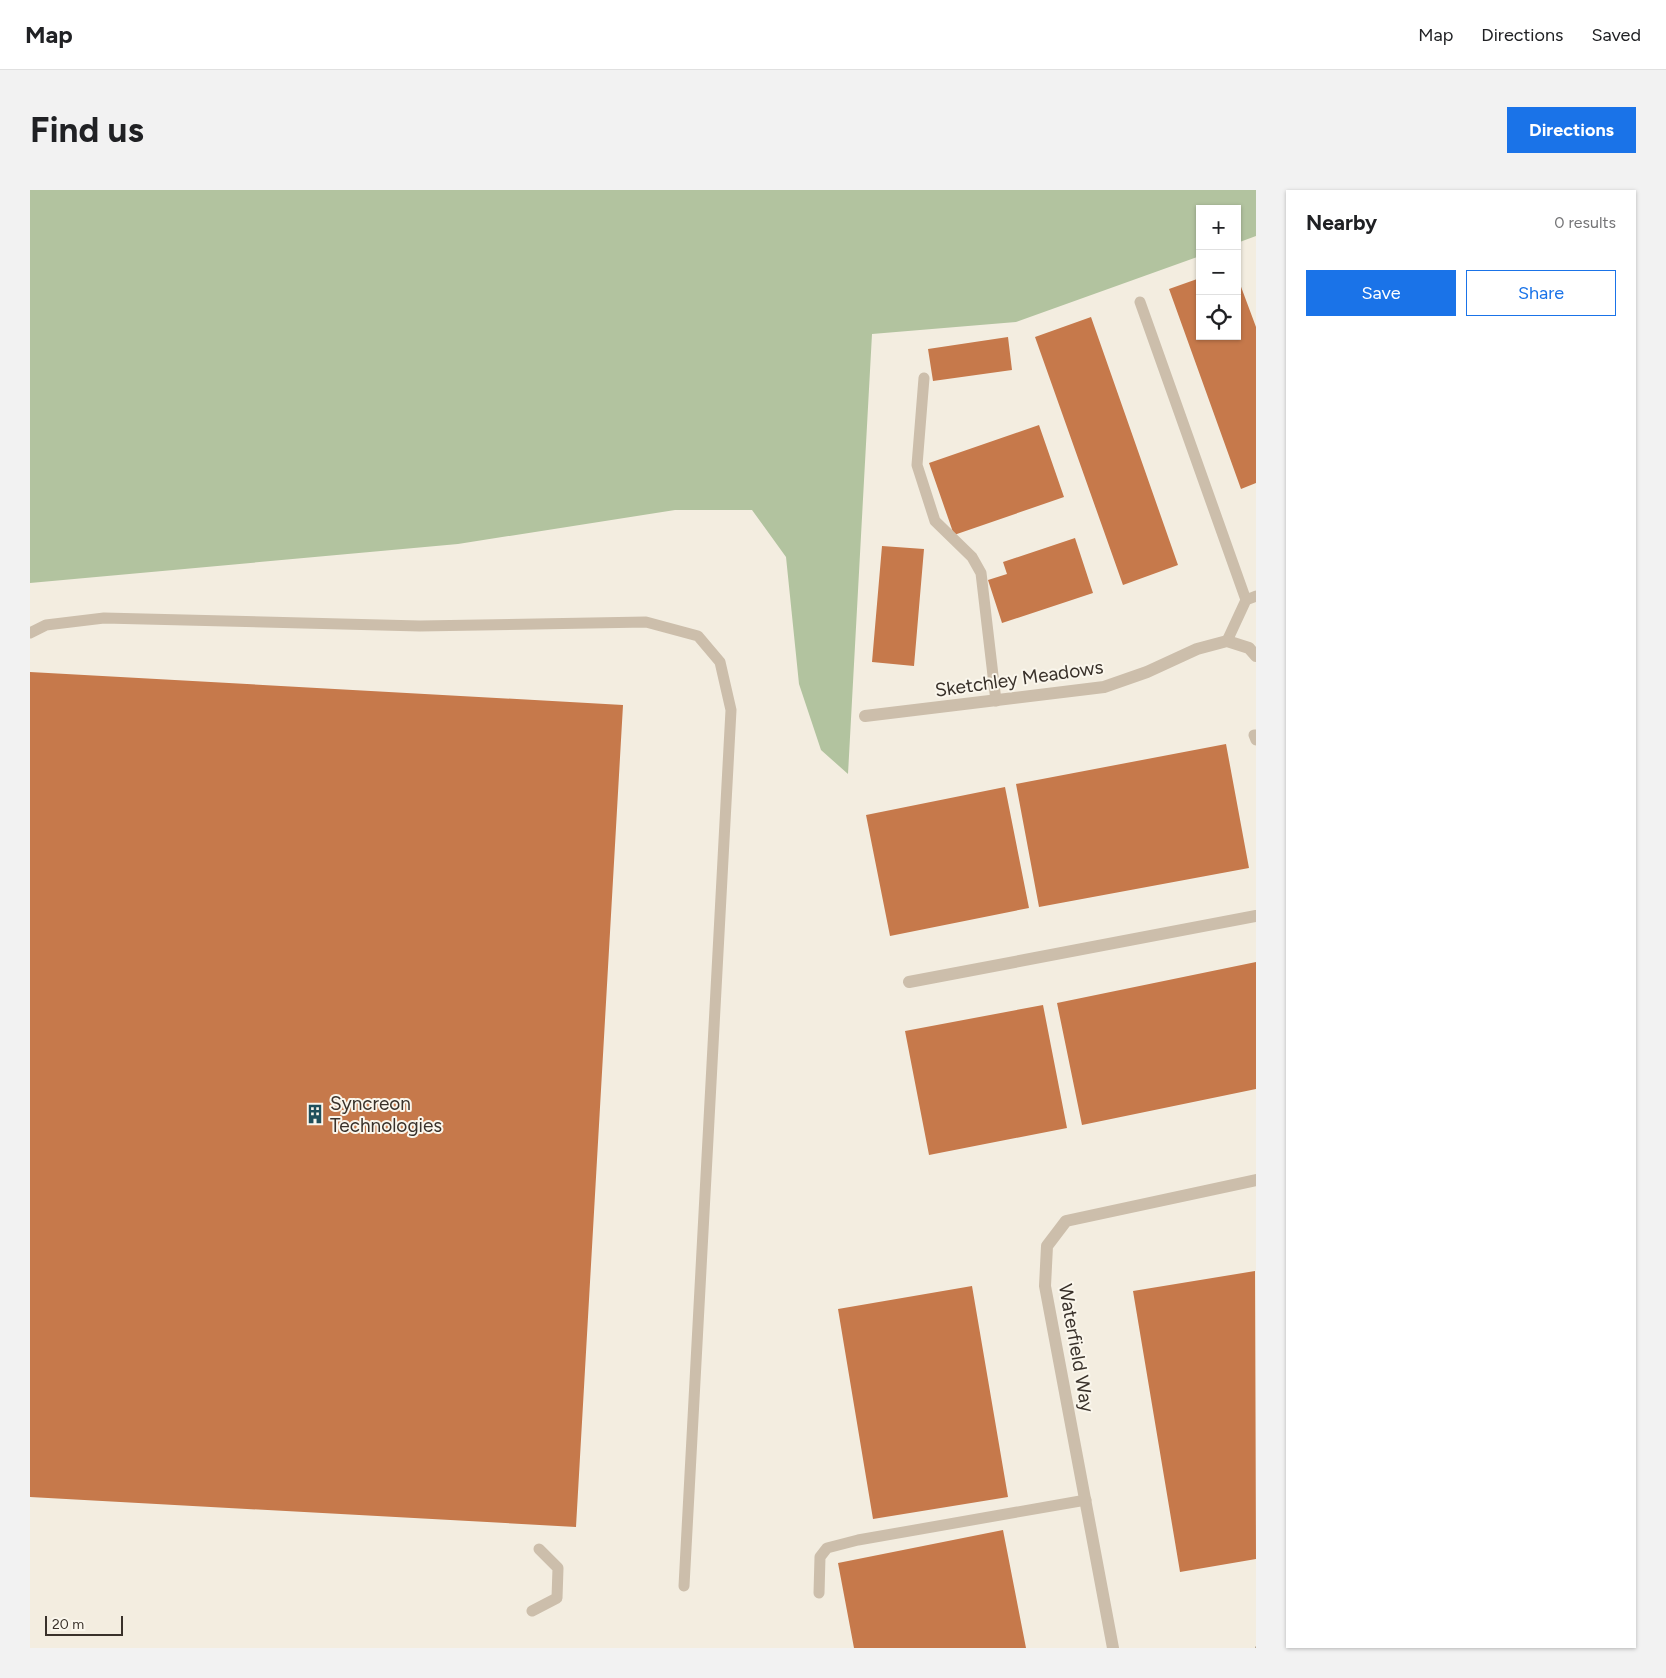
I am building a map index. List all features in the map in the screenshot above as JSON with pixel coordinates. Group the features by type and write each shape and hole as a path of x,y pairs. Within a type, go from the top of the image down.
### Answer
{"street":[{"name":"Sketchley Meadows","path":"865,716 1104,688 1147,672 1197,649 1227,641"},
{"path":"1227,641 1249,648 1256,656"},
{"path":"909,982 1256,916"},
{"name":"Waterfield Way","path":"1113,1648 1045,1286 1047,1246 1066,1221 1256,1180"}],"lane":[{"path":"1140,302 1251,598 1227,641"},
{"path":"924,378 916,465 934,521 972,557 981,573 996,701"},
{"path":"30,633 46,626 104,618 420,626 646,622 698,636 720,662 731,710 684,1586"},
{"path":"1256,735 1254,735 1256,740"},
{"path":"819,1594 820,1557 827,1548 858,1540 1086,1500"},
{"path":"532,1611 557,1598 558,1568 539,1549"}],"green space":[{"path":"30,190 1256,190 1256,236 1241,242 1241,205 1196,205 1196,257 1016,322 872,334 848,774 821,750 799,684 786,557 752,510 675,510 458,544 30,583"}],"building":[{"path":"1196,279 1196,340 1241,340 1241,287 1256,327 1256,483 1241,489 1169,289"},
{"path":"1091,317 1178,565 1123,585 1035,337"},
{"path":"1008,337 1012,370 933,381 928,349"},
{"path":"1039,425 1064,497 954,535 929,463"},
{"path":"1075,538 1093,593 1002,623 988,580 1007,574 1003,562"},
{"path":"882,546 924,549 914,666 872,662"},
{"name":"Syncreon Technologies","path":"30,672 623,705 576,1527 30,1497"},
{"path":"1226,744 1249,868 1039,907 1016,784"},
{"path":"1005,787 1029,908 890,936 866,815"},
{"path":"1256,962 1256,1089 1082,1125 1057,1003"},
{"path":"1043,1005 1067,1128 929,1155 905,1031"},
{"path":"1255,1271 1256,1559 1180,1572 1133,1291"},
{"path":"972,1286 1008,1497 873,1519 838,1309"},
{"path":"1003,1530 1026,1648 854,1648 838,1563"}],"place":[{"name":"Syncreon Technologies","path":"315,1114"}]}
